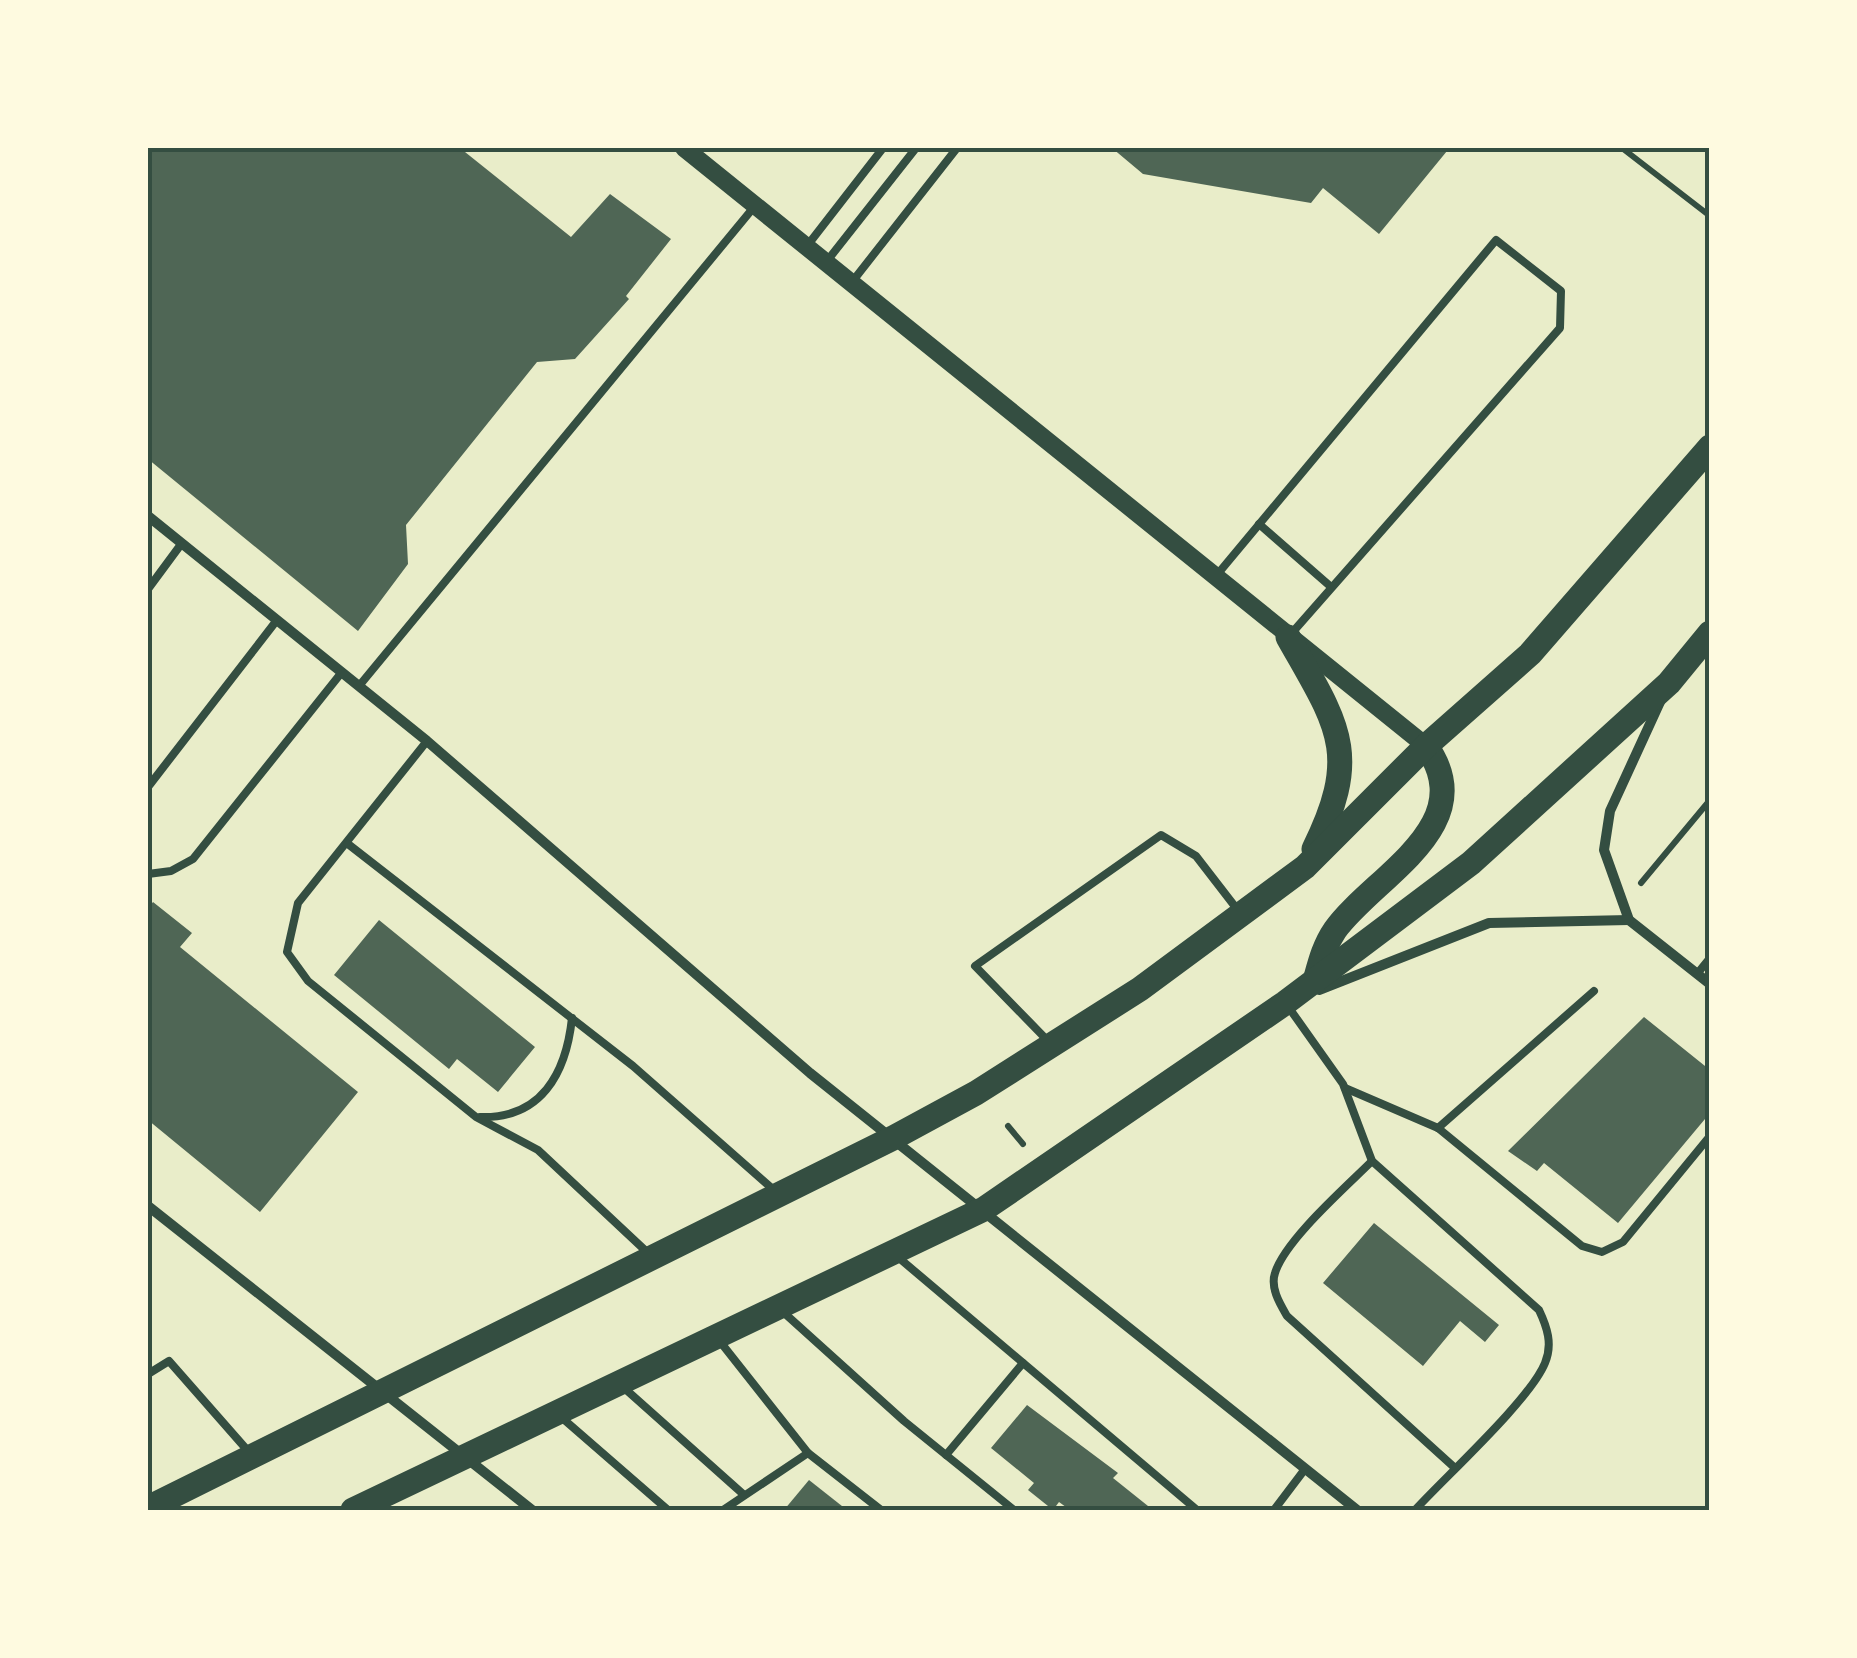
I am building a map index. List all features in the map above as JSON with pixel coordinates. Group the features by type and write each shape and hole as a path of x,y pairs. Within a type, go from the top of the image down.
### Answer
{"main road":[{"path":"148,1508 377,1390 893,1138 976,1094 1140,988 1305,867 1426,746 1530,654 1710,447"},
{"path":"353,1510 984,1209 1286,1003 1471,863 1669,682 1710,634"},
{"path":"1288,637 1332,716 1343,757 1336,804 1305,867"},
{"path":"1316,981 1322,953 1336,928 1390,878 1430,830 1443,794 1440,766 1426,746"}],"street":[{"path":"684,148 1426,746"},
{"path":"148,516 428,741 810,1073 1357,1510"},
{"path":"1669,682 1610,811 1604,850 1630,920 1710,984"},
{"path":"1286,1003 1489,923 1630,920"},
{"path":"148,1206 532,1510"}],"lane":[{"path":"807,246 882,148"},
{"path":"827,261 916,148"},
{"path":"852,282 958,148"},
{"path":"359,686 756,204"},
{"path":"1216,576 1496,240 1561,291 1560,328 1288,637"},
{"path":"1260,524 1330,586"},
{"path":"148,588 182,544"},
{"path":"148,787 276,620"},
{"path":"148,874 171,870 193,859 342,672"},
{"path":"428,741 298,903 287,952 308,981 476,1117 538,1150 652,1256"},
{"path":"1051,1045 999,986 975,966 1161,835 1196,856 1241,914"},
{"path":"348,844 572,1018 779,1194"},
{"path":"1697,974 1710,958"},
{"path":"1438,1128 1594,991"},
{"path":"1286,1003 1345,1088 1372,1161 1539,1310 1549,1332 1546,1362 1522,1394 1415,1510"},
{"path":"476,1117 509,1118 537,1100 561,1068 572,1018"},
{"path":"1345,1088 1438,1128 1582,1246 1602,1252 1623,1242 1710,1136"},
{"path":"1372,1161 1313,1218 1274,1273 1276,1296 1287,1316 1454,1468"},
{"path":"893,1253 1196,1510"},
{"path":"779,1308 1014,1510"},
{"path":"716,1337 808,1453 882,1510"},
{"path":"148,1374 169,1361 252,1454"},
{"path":"946,1455 1023,1363"},
{"path":"620,1384 743,1494"},
{"path":"558,1414 668,1510"},
{"path":"723,1510 808,1453"},
{"path":"1274,1510 1305,1469"}],"path":[{"path":"1622,148 1710,216"},
{"path":"1614,878 1637,877 1642,884 1710,800"},
{"path":"1008,1126 1023,1144"}],"building":[{"path":"148,148 460,148 571,237 610,194 671,239 626,296 629,299 575,359 537,362 406,525 408,564 358,631 148,459"},
{"path":"1112,148 1447,151 1379,234 1323,188 1311,203 1143,174"},
{"path":"153,902 192,933 180,947 358,1092 260,1212 148,1120 148,908"},
{"path":"379,920 535,1047 498,1092 457,1059 449,1069 334,975"},
{"path":"1644,1017 1710,1070 1710,1113 1618,1223 1544,1163 1537,1171 1508,1151"},
{"path":"1374,1223 1499,1325 1485,1342 1460,1321 1423,1366 1323,1283"},
{"path":"1027,1405 1118,1473 1113,1478 1153,1510 1070,1510 1059,1502 1053,1510 1028,1490 1034,1483 991,1448"},
{"path":"809,1480 847,1510 784,1510"}]}
